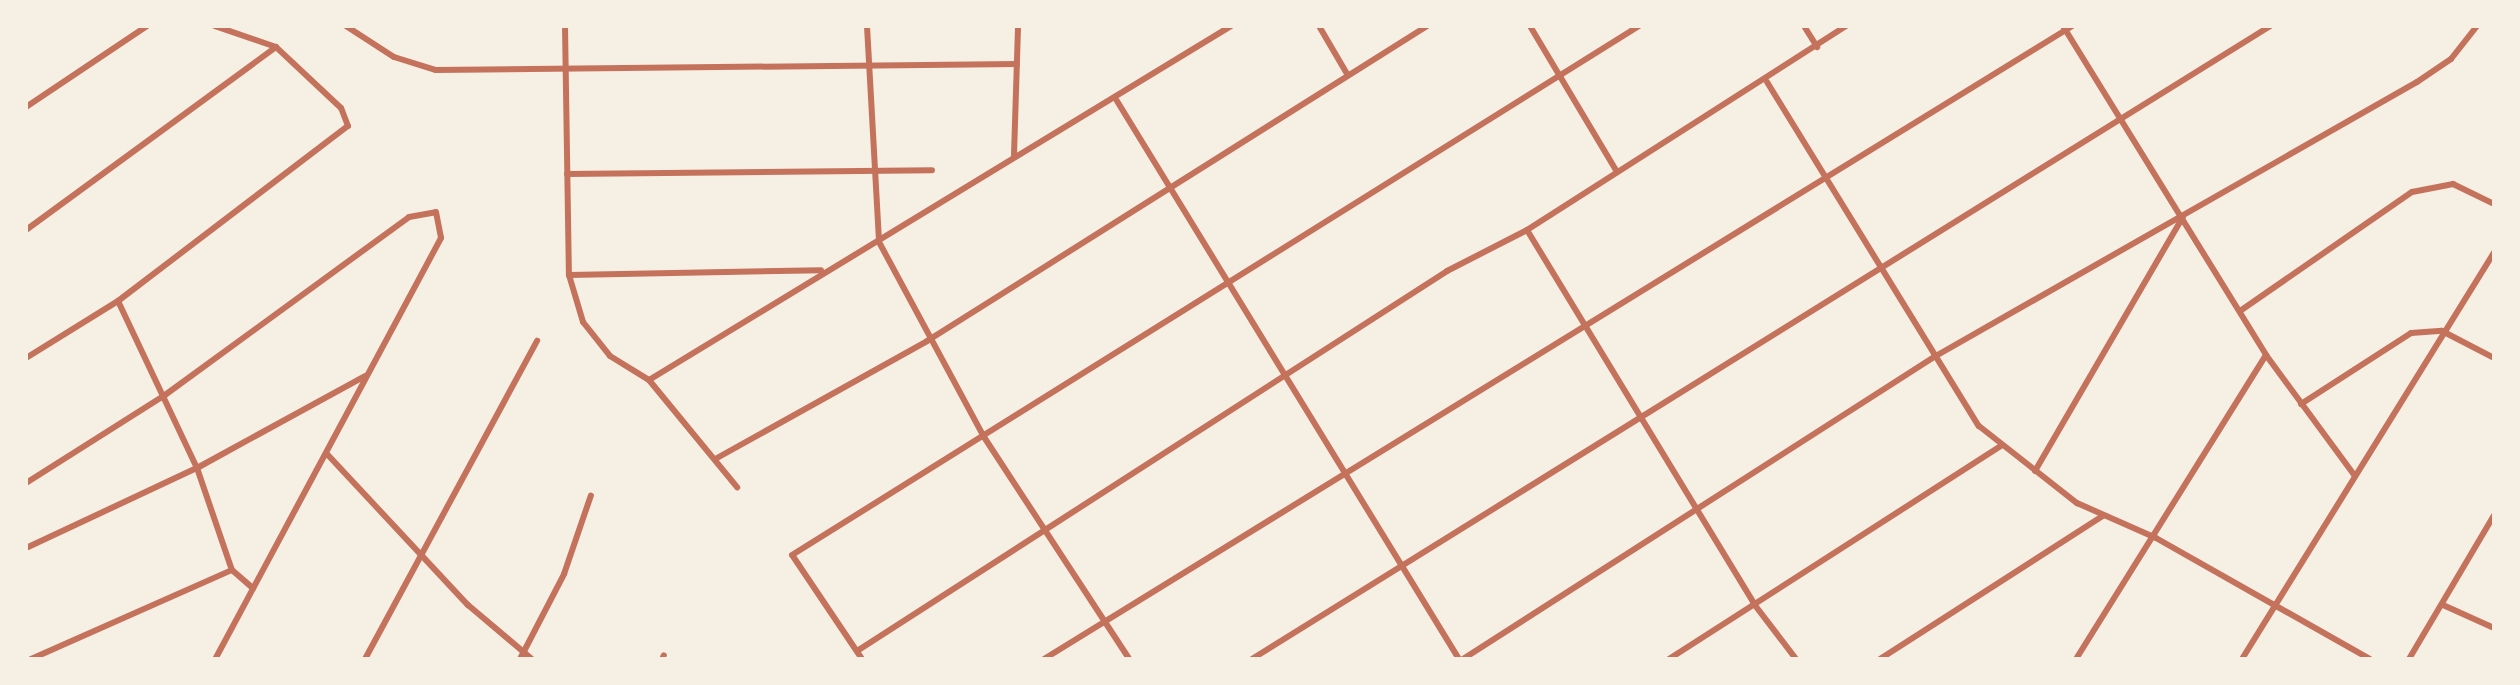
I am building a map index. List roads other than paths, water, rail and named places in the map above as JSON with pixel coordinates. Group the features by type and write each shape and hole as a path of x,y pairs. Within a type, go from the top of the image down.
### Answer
{"street":[{"path":"26,107 147,26"},
{"path":"26,358 118,301 348,126 341,108 276,47 215,26"},
{"path":"346,26 394,57 436,70 566,63 1017,64"},
{"path":"565,26 569,275 583,322 610,356 649,380 717,458 737,487"},
{"path":"867,26 872,173 879,242 927,341 984,437 1048,527 1129,659"},
{"path":"649,380 825,270 879,242 1014,155 1117,101 1231,26"},
{"path":"1319,26 1347,74"},
{"path":"717,458 927,341 1427,26"},
{"path":"1530,26 1617,172"},
{"path":"862,659 792,555 1639,26"},
{"path":"1804,26 1817,47"},
{"path":"857,651 1287,378 1447,271 1527,230 1767,82 1846,26"},
{"path":"1252,659 1404,567 1639,415 1883,270 2270,26"},
{"path":"1117,101 1225,283 1461,659 1697,513 1934,357 2417,82 2451,59 2477,26"},
{"path":"1014,155 1019,27"},
{"path":"1044,659 2067,27 2120,118 2184,214 2266,355 2354,475"},
{"path":"26,230 276,47"},
{"path":"1767,82 1821,178 1883,270 1979,426 2035,471 2103,516 2156,538 2370,659"},
{"path":"567,174 932,170"},
{"path":"2240,311 2412,192 2453,184 2494,204"},
{"path":"26,483 165,395 409,217 436,212 441,238 215,659"},
{"path":"2035,471 2184,214"},
{"path":"1527,230 1754,604 1796,659"},
{"path":"2242,659 2442,331 2494,252"},
{"path":"569,275 825,270"},
{"path":"118,301 141,361 165,395 197,468 232,570 253,588"},
{"path":"2301,404 2411,333 2442,331 2494,358"},
{"path":"365,659 537,341"},
{"path":"2076,659 2156,538 2266,355"},
{"path":"26,548 197,468 367,375"},
{"path":"1669,659 2002,445"},
{"path":"327,454 419,555 532,659"},
{"path":"520,659 564,574 591,495"},
{"path":"2409,659 2494,515"},
{"path":"1880,659 2103,516"},
{"path":"31,659 232,570"},
{"path":"2443,605 2494,628"}]}
